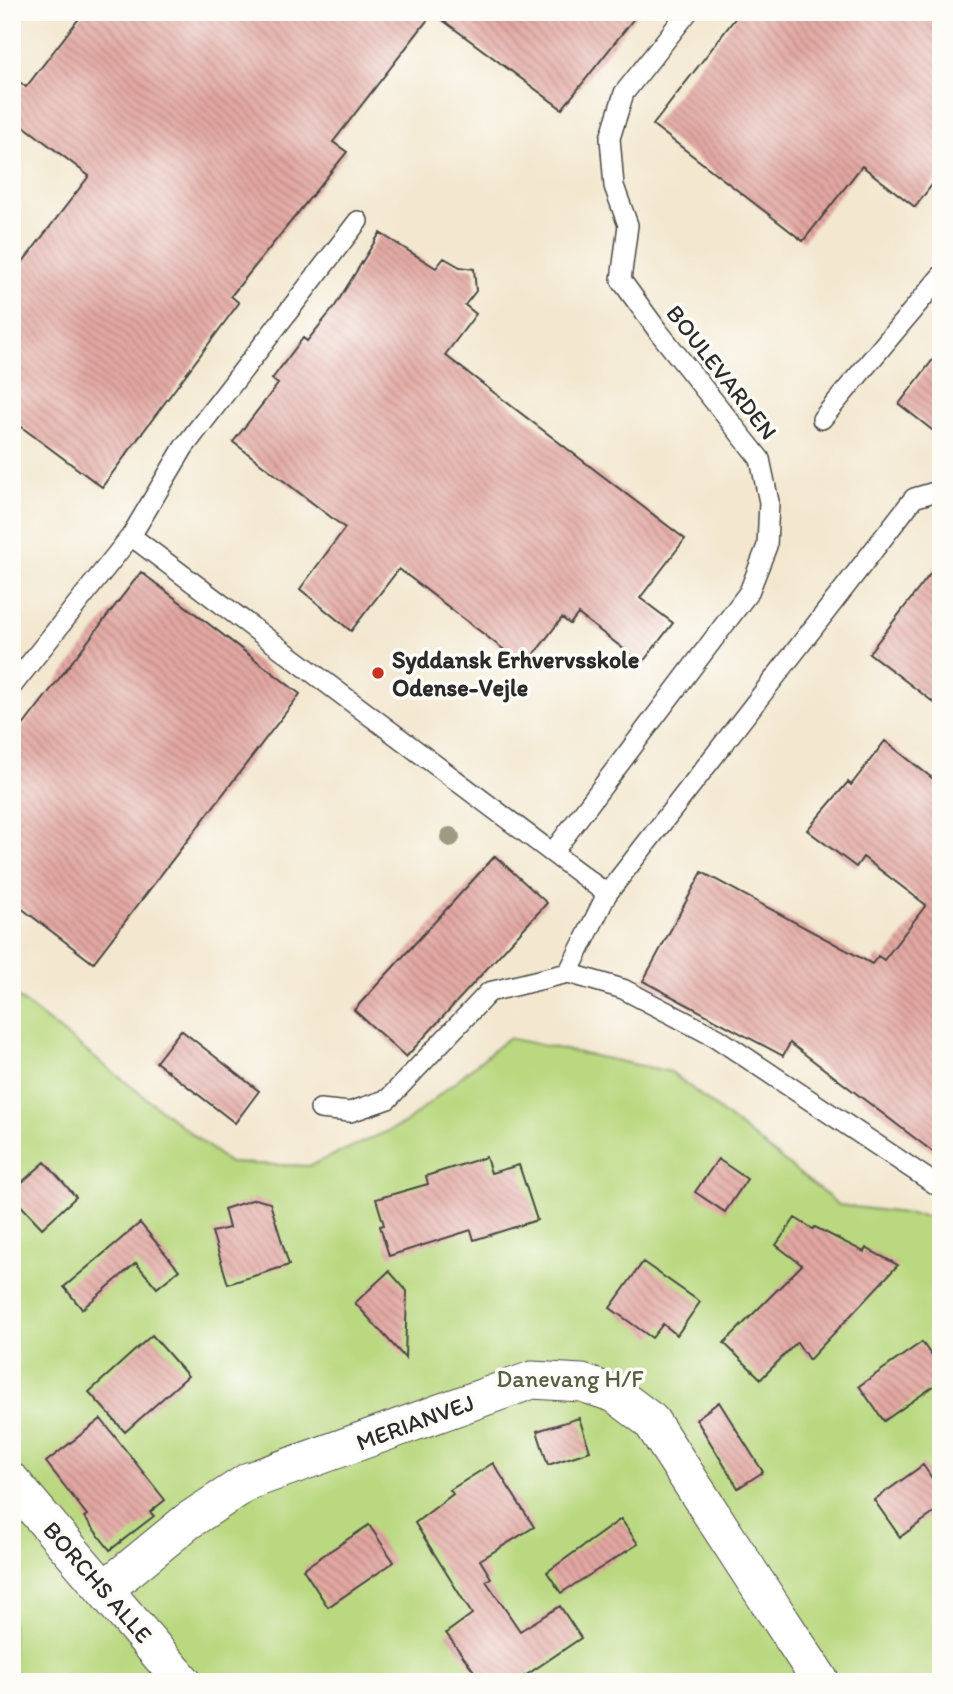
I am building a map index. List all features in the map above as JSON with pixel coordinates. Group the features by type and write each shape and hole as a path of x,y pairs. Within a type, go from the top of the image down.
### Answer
{"street":[{"name":"MERIANVEJ","path":"105,1589 188,1521 249,1481 532,1380 582,1383 615,1394 651,1421 821,1682"},
{"name":"BORCHS ALLE","path":"12,1482 183,1682"}],"lane":[{"name":"BOULEVARDEN","path":"553,852 748,592 767,546 769,502 760,459 621,280 628,225 614,186 610,138 624,93 688,12"},
{"path":"12,686 131,536 184,447 358,221"},
{"path":"822,419 941,276"},
{"path":"568,972 607,894 914,498 941,490"},
{"path":"131,536 607,894"},
{"path":"320,1109 350,1112 388,1098 489,992 568,972 623,989 717,1038 941,1188"}],"green space":[{"name":"Danevang H/F","path":"12,993 229,1163 309,1166 404,1124 508,1038 671,1072 839,1205 941,1218 941,1682 12,1682"}],"building":[{"path":"84,12 639,12 562,109 433,13 333,142 347,152 231,296 239,303 102,487 12,420 12,276 89,176 12,117 12,76 26,87"},
{"path":"740,12 941,12 941,173 915,207 862,166 803,241 653,125"},
{"path":"380,233 436,268 444,258 460,267 474,269 476,291 465,305 476,314 445,355 685,539 640,598 673,623 642,663 578,614 570,624 562,618 525,666 399,569 351,631 300,589 345,528 233,442 278,384 272,379 303,338 307,341 335,306"},
{"path":"941,349 941,437 899,404"},
{"path":"941,560 941,708 869,653"},
{"path":"141,572 300,694 93,963 12,901 12,740"},
{"path":"885,741 941,785 941,1158 790,1043 783,1056 643,981 702,872 872,964 878,956 884,960 926,905 863,857 856,867 807,830 848,782 851,785"},
{"path":"495,856 547,903 406,1057 354,1010"},
{"path":"181,1030 259,1091 235,1123 156,1062"},
{"path":"486,1157 491,1173 519,1165 537,1220 474,1240 471,1230 389,1256 380,1226 384,1225 376,1199 428,1184 426,1176"},
{"path":"718,1159 747,1179 725,1212 695,1192"},
{"path":"45,1162 76,1197 42,1228 12,1196 12,1191"},
{"path":"255,1199 270,1203 289,1265 228,1284 212,1232 229,1228 224,1209"},
{"path":"795,1218 813,1229 815,1227 864,1252 866,1248 898,1265 809,1360 797,1342 761,1379 724,1343 802,1265 776,1245"},
{"path":"140,1223 179,1270 157,1288 136,1263 82,1309 64,1287"},
{"path":"643,1262 700,1302 677,1335 663,1324 652,1338 610,1308"},
{"path":"389,1271 407,1291 405,1358 355,1303"},
{"path":"152,1335 188,1376 125,1432 89,1392"},
{"path":"922,1342 941,1369 941,1381 884,1421 859,1386"},
{"path":"719,1402 763,1472 738,1488 696,1419"},
{"path":"579,1418 590,1451 548,1465 537,1431"},
{"path":"101,1419 165,1500 150,1512 154,1516 110,1550 46,1462"},
{"path":"493,1463 534,1527 480,1560 491,1578 486,1581 520,1631 560,1606 581,1638 516,1682 482,1682 446,1633 472,1614 415,1523 453,1494 450,1490"},
{"path":"923,1465 941,1491 941,1508 900,1537 874,1500"},
{"path":"621,1519 638,1544 561,1593 547,1572"},
{"path":"369,1525 394,1562 328,1607 303,1569"}],"place":[{"name":"Syddansk Erhvervsskole Odense-Vejle","path":"378,673"}]}
